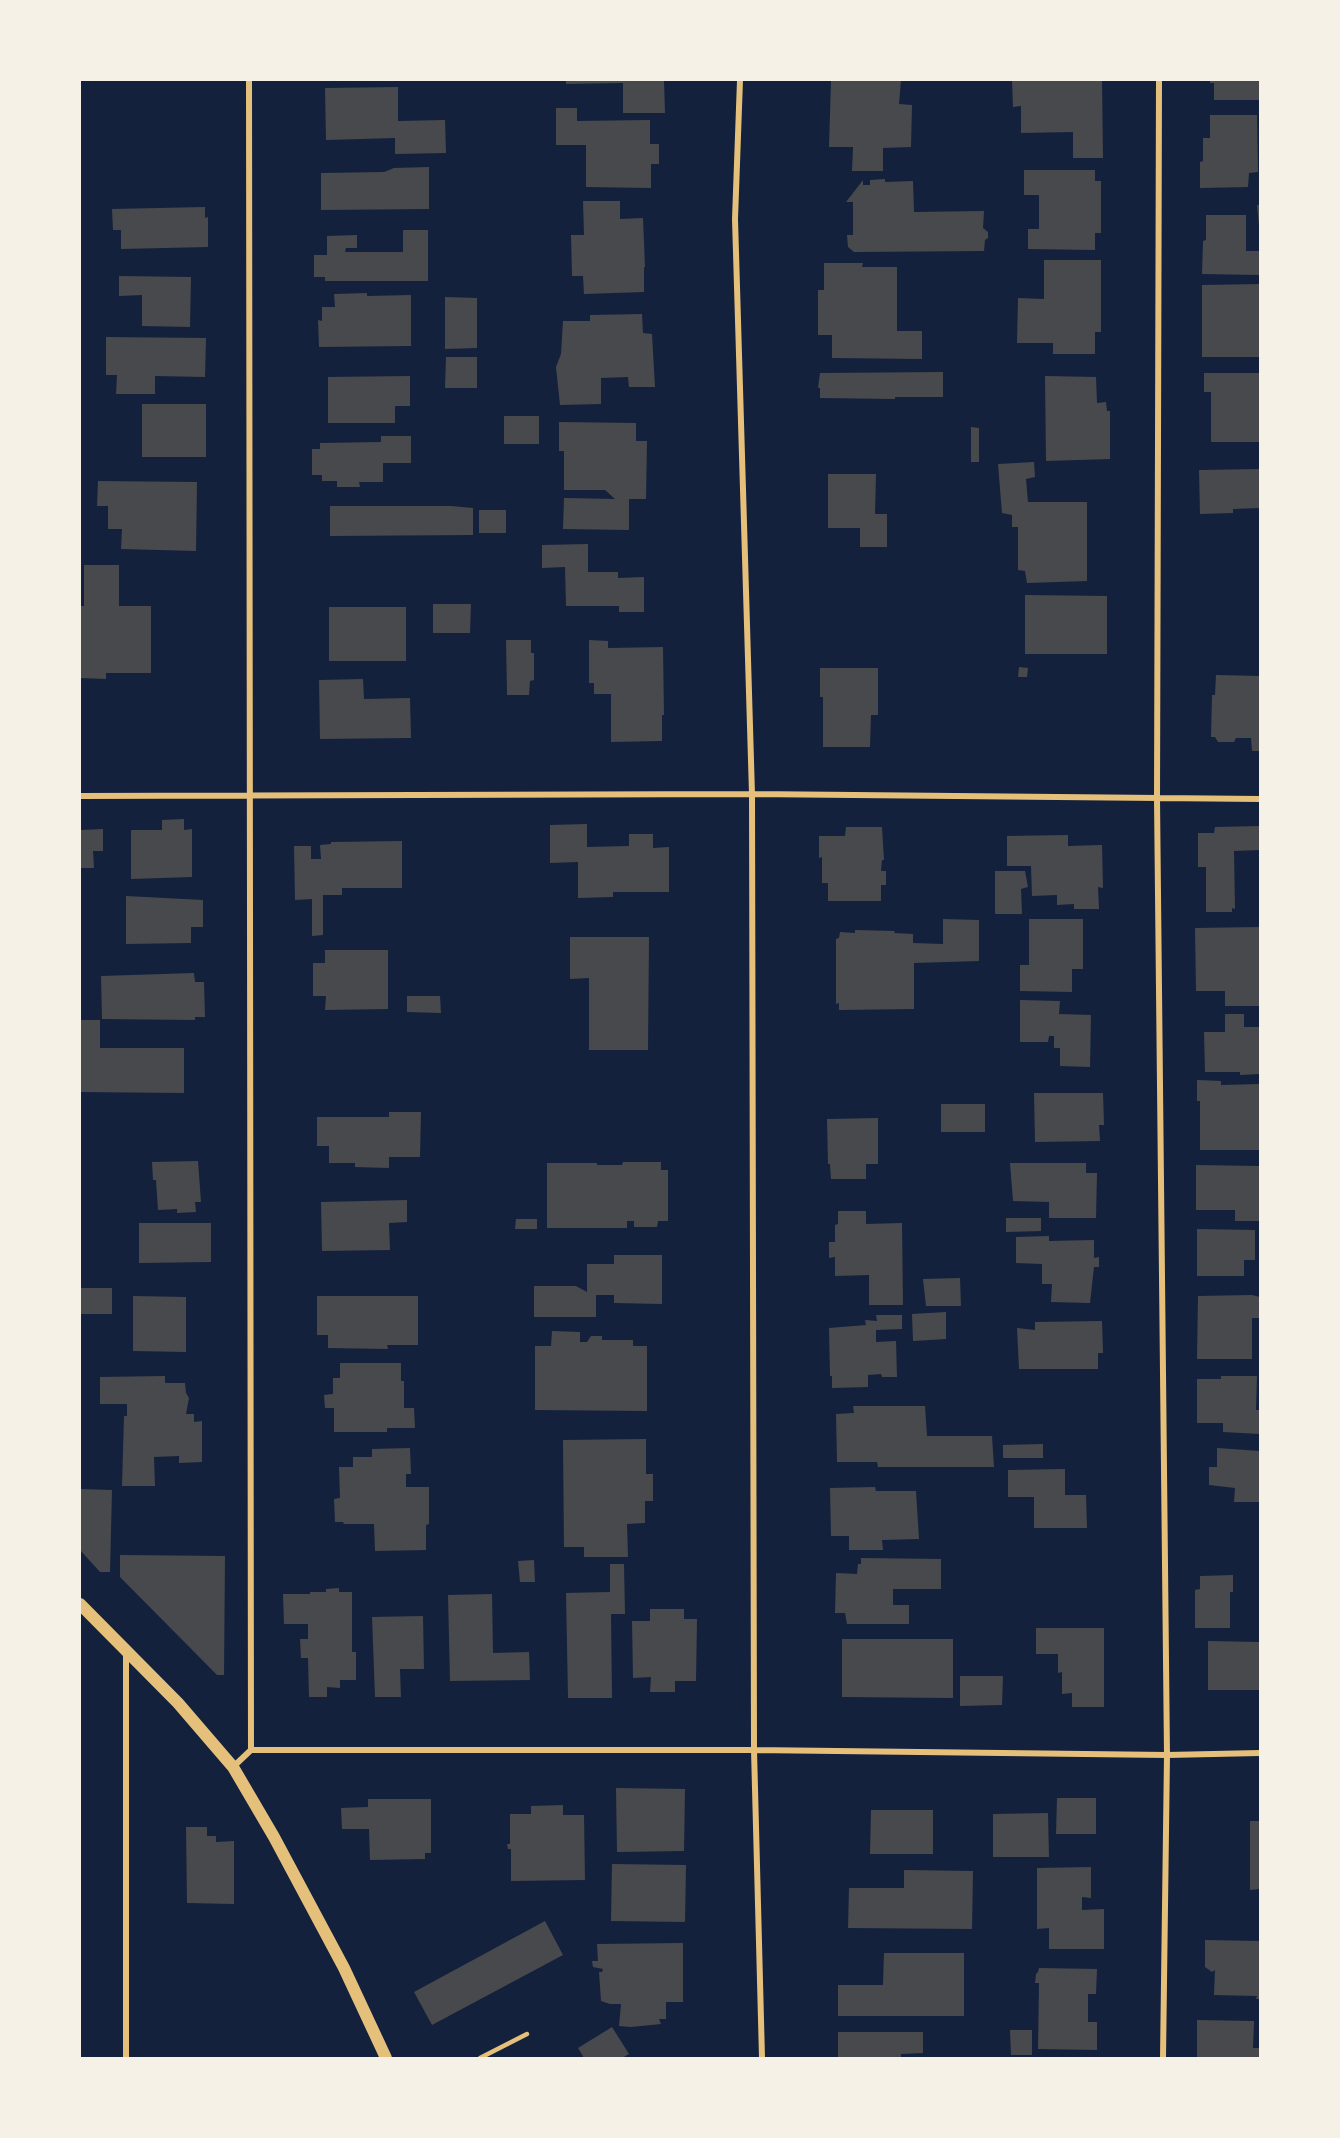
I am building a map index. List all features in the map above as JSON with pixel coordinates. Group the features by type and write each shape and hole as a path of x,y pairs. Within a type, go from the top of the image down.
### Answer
{"main road":[{"path":"80,1604 178,1703 233,1767 274,1837 344,1968 387,2058"}],"street":[{"path":"249,80 251,1750"},
{"path":"740,80 735,219 752,794 754,1750 762,2058"},
{"path":"1159,80 1157,799 1167,1755 1163,2058"},
{"path":"80,796 752,794 1260,799"},
{"path":"126,1650 126,2058"},
{"path":"233,1767 251,1750 754,1750 1167,1755 1260,1753"}],"lane":[{"path":"480,2058 527,2034"}],"building":[{"path":"566,80 664,80 665,113 623,113 623,83 566,84"},
{"path":"831,80 901,80 899,104 912,105 911,147 883,148 883,171 852,171 853,147 829,147"},
{"path":"1012,80 1102,80 1103,158 1073,158 1073,132 1021,133 1021,106 1013,107"},
{"path":"1210,80 1259,80 1259,100 1214,100 1214,83 1210,83"},
{"path":"398,87 398,121 445,120 446,153 395,154 395,138 326,140 325,88"},
{"path":"556,108 577,108 577,121 650,120 650,144 659,144 659,164 651,164 651,188 586,187 586,145 556,145"},
{"path":"1210,115 1257,115 1258,172 1249,173 1248,187 1200,188 1203,138 1210,138"},
{"path":"429,167 429,209 321,210 321,173 384,172 394,168"},
{"path":"1024,170 1095,170 1095,181 1101,181 1101,233 1095,233 1095,250 1028,249 1028,229 1039,229 1039,195 1024,195"},
{"path":"885,179 885,182 913,181 914,212 984,211 983,228 988,232 988,238 985,240 984,251 854,252 848,247 847,235 853,235 853,202 846,202 863,180 863,185 870,185 870,180"},
{"path":"583,201 620,201 620,219 643,218 644,292 584,294 583,276 572,276 571,235 584,235"},
{"path":"1257,205 1260,205 1260,226 1259,226"},
{"path":"205,207 205,218 208,217 208,247 121,249 121,230 113,230 112,209"},
{"path":"1206,215 1246,215 1246,251 1260,251 1260,275 1202,274"},
{"path":"403,230 428,230 428,281 325,281 325,277 314,277 314,255 327,255 327,236 357,235 357,248 346,248 345,252 403,252"},
{"path":"1044,260 1101,260 1101,332 1095,332 1095,354 1053,354 1053,343 1017,343 1018,298 1044,299"},
{"path":"824,263 863,263 862,267 897,267 897,331 922,331 922,359 832,358 832,335 818,335 818,290 824,290"},
{"path":"119,276 191,277 190,327 142,326 142,295 119,296"},
{"path":"1260,284 1260,357 1202,357 1202,285"},
{"path":"367,293 367,296 411,295 411,346 319,347 318,320 322,321 322,307 335,307 334,294"},
{"path":"445,297 477,298 477,348 445,349"},
{"path":"642,314 643,333 652,334 655,387 629,387 628,377 601,378 601,404 560,405 556,367 561,354 563,321 590,321 590,315"},
{"path":"106,337 206,338 205,377 155,376 155,394 116,394 117,375 106,375"},
{"path":"446,357 477,357 477,388 445,388"},
{"path":"943,372 943,397 820,398 820,388 818,388 820,373"},
{"path":"1204,373 1260,373 1260,442 1211,442 1211,392 1204,392"},
{"path":"410,376 410,406 395,406 395,423 328,423 328,377"},
{"path":"1045,376 1096,377 1097,403 1106,402 1107,411 1110,411 1110,459 1046,461"},
{"path":"142,404 206,404 206,457 142,457"},
{"path":"504,416 539,416 539,444 504,444"},
{"path":"559,422 636,423 636,441 647,441 646,499 629,499 629,530 563,529 564,498 615,499 605,490 564,490 564,451 559,451"},
{"path":"971,427 979,428 979,462 971,462"},
{"path":"381,436 411,436 411,463 383,463 383,482 359,482 360,487 337,487 337,481 322,481 322,475 312,475 312,449 320,449 320,443 381,442"},
{"path":"1034,462 1035,477 1026,479 1028,502 1087,502 1087,581 1027,583 1025,571 1018,570 1018,527 1012,527 1012,515 1002,513 998,464"},
{"path":"1260,469 1260,508 1233,509 1233,513 1200,514 1199,470"},
{"path":"828,474 876,474 875,514 887,514 887,547 860,547 860,528 828,528"},
{"path":"98,481 197,482 196,551 121,549 122,529 108,529 108,506 97,506"},
{"path":"330,506 473,508 473,535 330,536"},
{"path":"479,510 506,510 506,533 479,533"},
{"path":"588,544 588,572 618,572 618,578 644,577 644,612 619,612 619,606 566,606 565,567 542,568 542,545"},
{"path":"84,565 119,565 119,606 151,606 151,673 106,673 106,679 80,678 80,606 84,606"},
{"path":"1025,595 1107,596 1107,654 1025,654"},
{"path":"433,604 471,604 470,633 433,633"},
{"path":"329,607 406,607 406,661 329,661"},
{"path":"506,640 531,640 531,653 534,653 534,680 530,681 529,695 507,695"},
{"path":"589,640 608,641 608,648 663,647 662,741 611,742 611,694 594,694 594,683 589,683"},
{"path":"1019,667 1028,668 1027,677 1018,677"},
{"path":"820,668 878,668 878,715 871,715 870,747 823,747 823,697 820,697"},
{"path":"1216,675 1260,676 1260,751 1252,751 1251,738 1236,738 1234,742 1218,742 1215,737 1211,737 1212,695 1215,695"},
{"path":"363,679 364,699 410,698 411,738 320,739 319,680"},
{"path":"184,819 184,830 192,829 192,877 131,879 131,830 162,830 162,820"},
{"path":"587,824 587,847 629,846 629,834 653,834 653,848 669,847 669,892 613,892 613,897 578,898 578,862 550,863 550,825"},
{"path":"1260,826 1260,850 1234,851 1235,909 1232,908 1232,912 1206,912 1206,867 1198,867 1198,833 1214,833 1215,827"},
{"path":"846,827 882,827 884,860 882,860 881,871 886,871 886,885 881,885 881,901 828,901 828,883 822,883 819,836 845,836"},
{"path":"103,829 103,851 93,851 94,868 80,868 80,830"},
{"path":"1068,835 1068,846 1102,845 1103,888 1098,887 1099,909 1074,909 1074,904 1057,905 1057,895 1032,896 1031,866 1007,866 1007,836"},
{"path":"402,841 402,888 342,888 342,895 323,895 323,935 312,936 312,899 295,900 294,846 311,846 311,859 321,859 320,845 331,844 331,842"},
{"path":"995,871 1025,871 1028,887 1021,889 1022,914 995,914"},
{"path":"126,896 203,900 203,927 191,927 191,943 126,944"},
{"path":"943,919 979,920 979,961 914,963 914,1009 839,1010 839,1003 836,1004 836,939 839,938 840,932 895,931 894,933 913,934 913,943 943,944"},
{"path":"1029,919 1083,919 1083,969 1072,969 1072,992 1020,991 1020,965 1029,965"},
{"path":"1260,927 1260,1006 1225,1006 1225,991 1196,991 1195,928"},
{"path":"570,937 649,937 648,1050 589,1050 589,978 570,979"},
{"path":"325,950 388,950 388,1009 325,1010 326,996 313,996 313,963 325,963"},
{"path":"194,973 195,982 204,982 205,1017 195,1017 195,1020 102,1019 101,976"},
{"path":"407,996 440,996 441,1013 407,1012"},
{"path":"1020,1000 1060,1001 1059,1014 1091,1015 1090,1067 1060,1066 1060,1048 1054,1048 1054,1036 1049,1036 1048,1042 1020,1042"},
{"path":"1225,1014 1244,1014 1244,1027 1260,1027 1260,1074 1205,1072 1204,1032 1225,1032"},
{"path":"80,1020 100,1020 100,1048 184,1048 184,1093 80,1092"},
{"path":"1197,1080 1221,1081 1221,1085 1260,1084 1260,1150 1200,1150 1200,1101 1197,1101"},
{"path":"1034,1093 1103,1093 1104,1125 1099,1125 1100,1141 1035,1142"},
{"path":"941,1104 985,1104 985,1132 941,1132"},
{"path":"389,1112 421,1112 420,1157 389,1157 389,1168 355,1167 355,1163 329,1163 329,1146 317,1146 317,1117 389,1117"},
{"path":"878,1118 878,1164 866,1164 866,1179 831,1179 830,1164 828,1164 827,1119"},
{"path":"198,1161 201,1202 195,1202 196,1212 177,1213 177,1209 158,1210 152,1162"},
{"path":"623,1162 661,1162 661,1170 668,1170 668,1221 658,1221 657,1227 634,1227 634,1221 627,1221 627,1228 547,1228 547,1163 622,1165"},
{"path":"1010,1163 1086,1163 1086,1173 1097,1173 1096,1218 1049,1218 1049,1202 1013,1201"},
{"path":"1196,1165 1260,1166 1260,1221 1235,1221 1235,1210 1196,1210"},
{"path":"407,1200 407,1222 389,1223 390,1250 322,1251 321,1202"},
{"path":"838,1211 866,1211 866,1224 902,1223 903,1305 869,1305 869,1275 835,1276 835,1257 829,1258 829,1242 835,1242"},
{"path":"1006,1218 1041,1218 1041,1231 1006,1232"},
{"path":"516,1219 537,1219 537,1229 515,1229"},
{"path":"139,1223 211,1223 211,1262 139,1263"},
{"path":"1197,1229 1255,1230 1255,1260 1244,1260 1244,1276 1197,1276"},
{"path":"1049,1236 1049,1241 1094,1240 1094,1258 1099,1257 1099,1267 1094,1267 1090,1303 1051,1302 1052,1284 1042,1284 1042,1264 1016,1263 1016,1237"},
{"path":"614,1255 662,1255 662,1304 614,1303 614,1295 596,1295 596,1317 534,1317 534,1286 576,1286 587,1292 587,1264 614,1264"},
{"path":"960,1278 961,1306 926,1306 923,1279"},
{"path":"80,1288 112,1288 112,1314 80,1314"},
{"path":"1252,1295 1260,1297 1260,1318 1252,1318 1252,1359 1197,1359 1198,1296"},
{"path":"133,1296 186,1297 186,1352 133,1351"},
{"path":"317,1296 418,1296 418,1345 387,1345 388,1349 328,1348 328,1335 317,1335"},
{"path":"946,1312 946,1339 913,1341 912,1314"},
{"path":"876,1315 902,1315 902,1329 876,1330 876,1342 896,1341 897,1377 882,1377 881,1374 868,1375 868,1387 832,1388 829,1328 866,1325 865,1320 877,1321"},
{"path":"1102,1321 1103,1353 1098,1353 1098,1369 1019,1369 1017,1328 1035,1330 1035,1322"},
{"path":"552,1331 580,1332 580,1342 587,1342 591,1336 602,1336 602,1340 633,1340 633,1346 647,1346 647,1411 535,1410 535,1346 551,1346"},
{"path":"340,1363 401,1363 404,1408 414,1408 415,1428 387,1428 387,1432 334,1432 334,1408 325,1408 324,1395 333,1394 333,1378 340,1378"},
{"path":"165,1376 165,1383 185,1383 189,1398 186,1414 194,1414 194,1422 202,1421 202,1462 179,1463 179,1456 154,1457 155,1486 122,1486 124,1416 127,1416 127,1404 100,1404 100,1377"},
{"path":"1221,1376 1257,1376 1256,1410 1260,1410 1260,1434 1223,1432 1223,1423 1197,1423 1197,1379 1221,1379"},
{"path":"853,1406 925,1406 927,1436 992,1436 994,1467 878,1467 877,1462 837,1462 836,1414 854,1413"},
{"path":"646,1439 646,1474 653,1474 653,1501 645,1501 645,1523 627,1524 628,1557 584,1557 584,1547 564,1547 563,1440"},
{"path":"1043,1444 1043,1458 1003,1458 1003,1445"},
{"path":"410,1448 411,1474 406,1474 406,1487 429,1487 426,1550 375,1551 374,1524 335,1522 334,1499 340,1498 339,1467 353,1467 353,1457 372,1457 372,1449"},
{"path":"1217,1448 1260,1451 1260,1502 1234,1502 1235,1488 1209,1485 1209,1467 1217,1467"},
{"path":"1065,1469 1065,1495 1086,1495 1087,1528 1034,1528 1034,1497 1008,1497 1008,1470"},
{"path":"875,1487 876,1491 916,1491 919,1539 882,1540 883,1550 849,1550 849,1536 831,1536 830,1488"},
{"path":"80,1489 112,1490 110,1572 100,1572 80,1550"},
{"path":"120,1555 225,1556 224,1675 217,1675 120,1577"},
{"path":"861,1558 941,1559 941,1589 893,1589 893,1605 909,1605 909,1624 847,1624 845,1613 835,1613 836,1573 857,1574"},
{"path":"534,1560 535,1582 520,1582 518,1561"},
{"path":"610,1564 624,1564 625,1614 611,1614 612,1698 568,1698 566,1593 610,1592"},
{"path":"1233,1575 1233,1592 1230,1592 1230,1628 1195,1628 1195,1590 1200,1589 1200,1576"},
{"path":"339,1588 339,1592 352,1592 352,1652 356,1652 356,1680 340,1680 340,1688 327,1687 327,1697 309,1697 308,1658 301,1658 300,1639 308,1639 308,1624 284,1624 283,1594 310,1594 310,1592 326,1592 326,1589"},
{"path":"492,1594 493,1653 529,1652 530,1680 450,1681 448,1595"},
{"path":"650,1609 684,1609 684,1619 697,1619 696,1681 675,1681 675,1692 650,1692 651,1677 633,1678 632,1621 650,1621"},
{"path":"423,1616 424,1669 400,1669 401,1697 375,1697 372,1617"},
{"path":"1036,1628 1104,1628 1104,1707 1072,1707 1072,1693 1062,1694 1062,1672 1058,1673 1058,1654 1036,1654"},
{"path":"842,1639 953,1639 953,1698 842,1697"},
{"path":"1208,1641 1260,1642 1260,1690 1208,1690"},
{"path":"960,1676 1003,1676 1002,1705 960,1706"},
{"path":"616,1788 685,1789 684,1851 617,1852"},
{"path":"1057,1798 1096,1798 1096,1834 1056,1834"},
{"path":"368,1799 431,1799 431,1853 425,1853 425,1859 370,1860 369,1829 342,1829 341,1808 368,1807"},
{"path":"563,1805 563,1815 584,1815 585,1880 511,1881 511,1849 508,1849 507,1844 510,1844 510,1814 531,1814 531,1806"},
{"path":"871,1810 933,1810 933,1854 870,1854"},
{"path":"1048,1813 1049,1857 993,1857 993,1814"},
{"path":"1250,1821 1260,1821 1260,1889 1250,1890"},
{"path":"186,1827 207,1827 207,1836 216,1836 216,1842 234,1841 234,1904 187,1903"},
{"path":"612,1864 686,1865 685,1922 611,1921"},
{"path":"1091,1867 1091,1898 1082,1897 1082,1910 1104,1909 1104,1949 1049,1949 1049,1928 1037,1929 1037,1868"},
{"path":"904,1870 973,1871 972,1929 848,1928 849,1888 904,1888"},
{"path":"545,1921 563,1955 432,2025 414,1992"},
{"path":"1205,1940 1260,1941 1260,1999 1256,1999 1257,1996 1214,1995 1215,1970 1212,1972 1205,1967"},
{"path":"683,1943 683,2002 666,2002 666,2019 659,2019 661,2024 619,2026 621,2004 601,2001 599,1972 603,1969 593,1967 592,1961 598,1961 597,1944"},
{"path":"884,1953 964,1953 964,2016 838,2016 838,1985 883,1985"},
{"path":"1039,1968 1097,1969 1096,1994 1088,1994 1088,2022 1097,2022 1097,2050 1038,2049 1039,1983 1035,1983"},
{"path":"1197,2020 1254,2021 1253,2048 1260,2048 1260,2058 1197,2058"},
{"path":"612,2027 629,2054 622,2058 584,2058 578,2048"},
{"path":"1010,2030 1032,2030 1032,2055 1011,2055"},
{"path":"838,2032 923,2032 923,2053 901,2054 901,2058 838,2058"}]}
